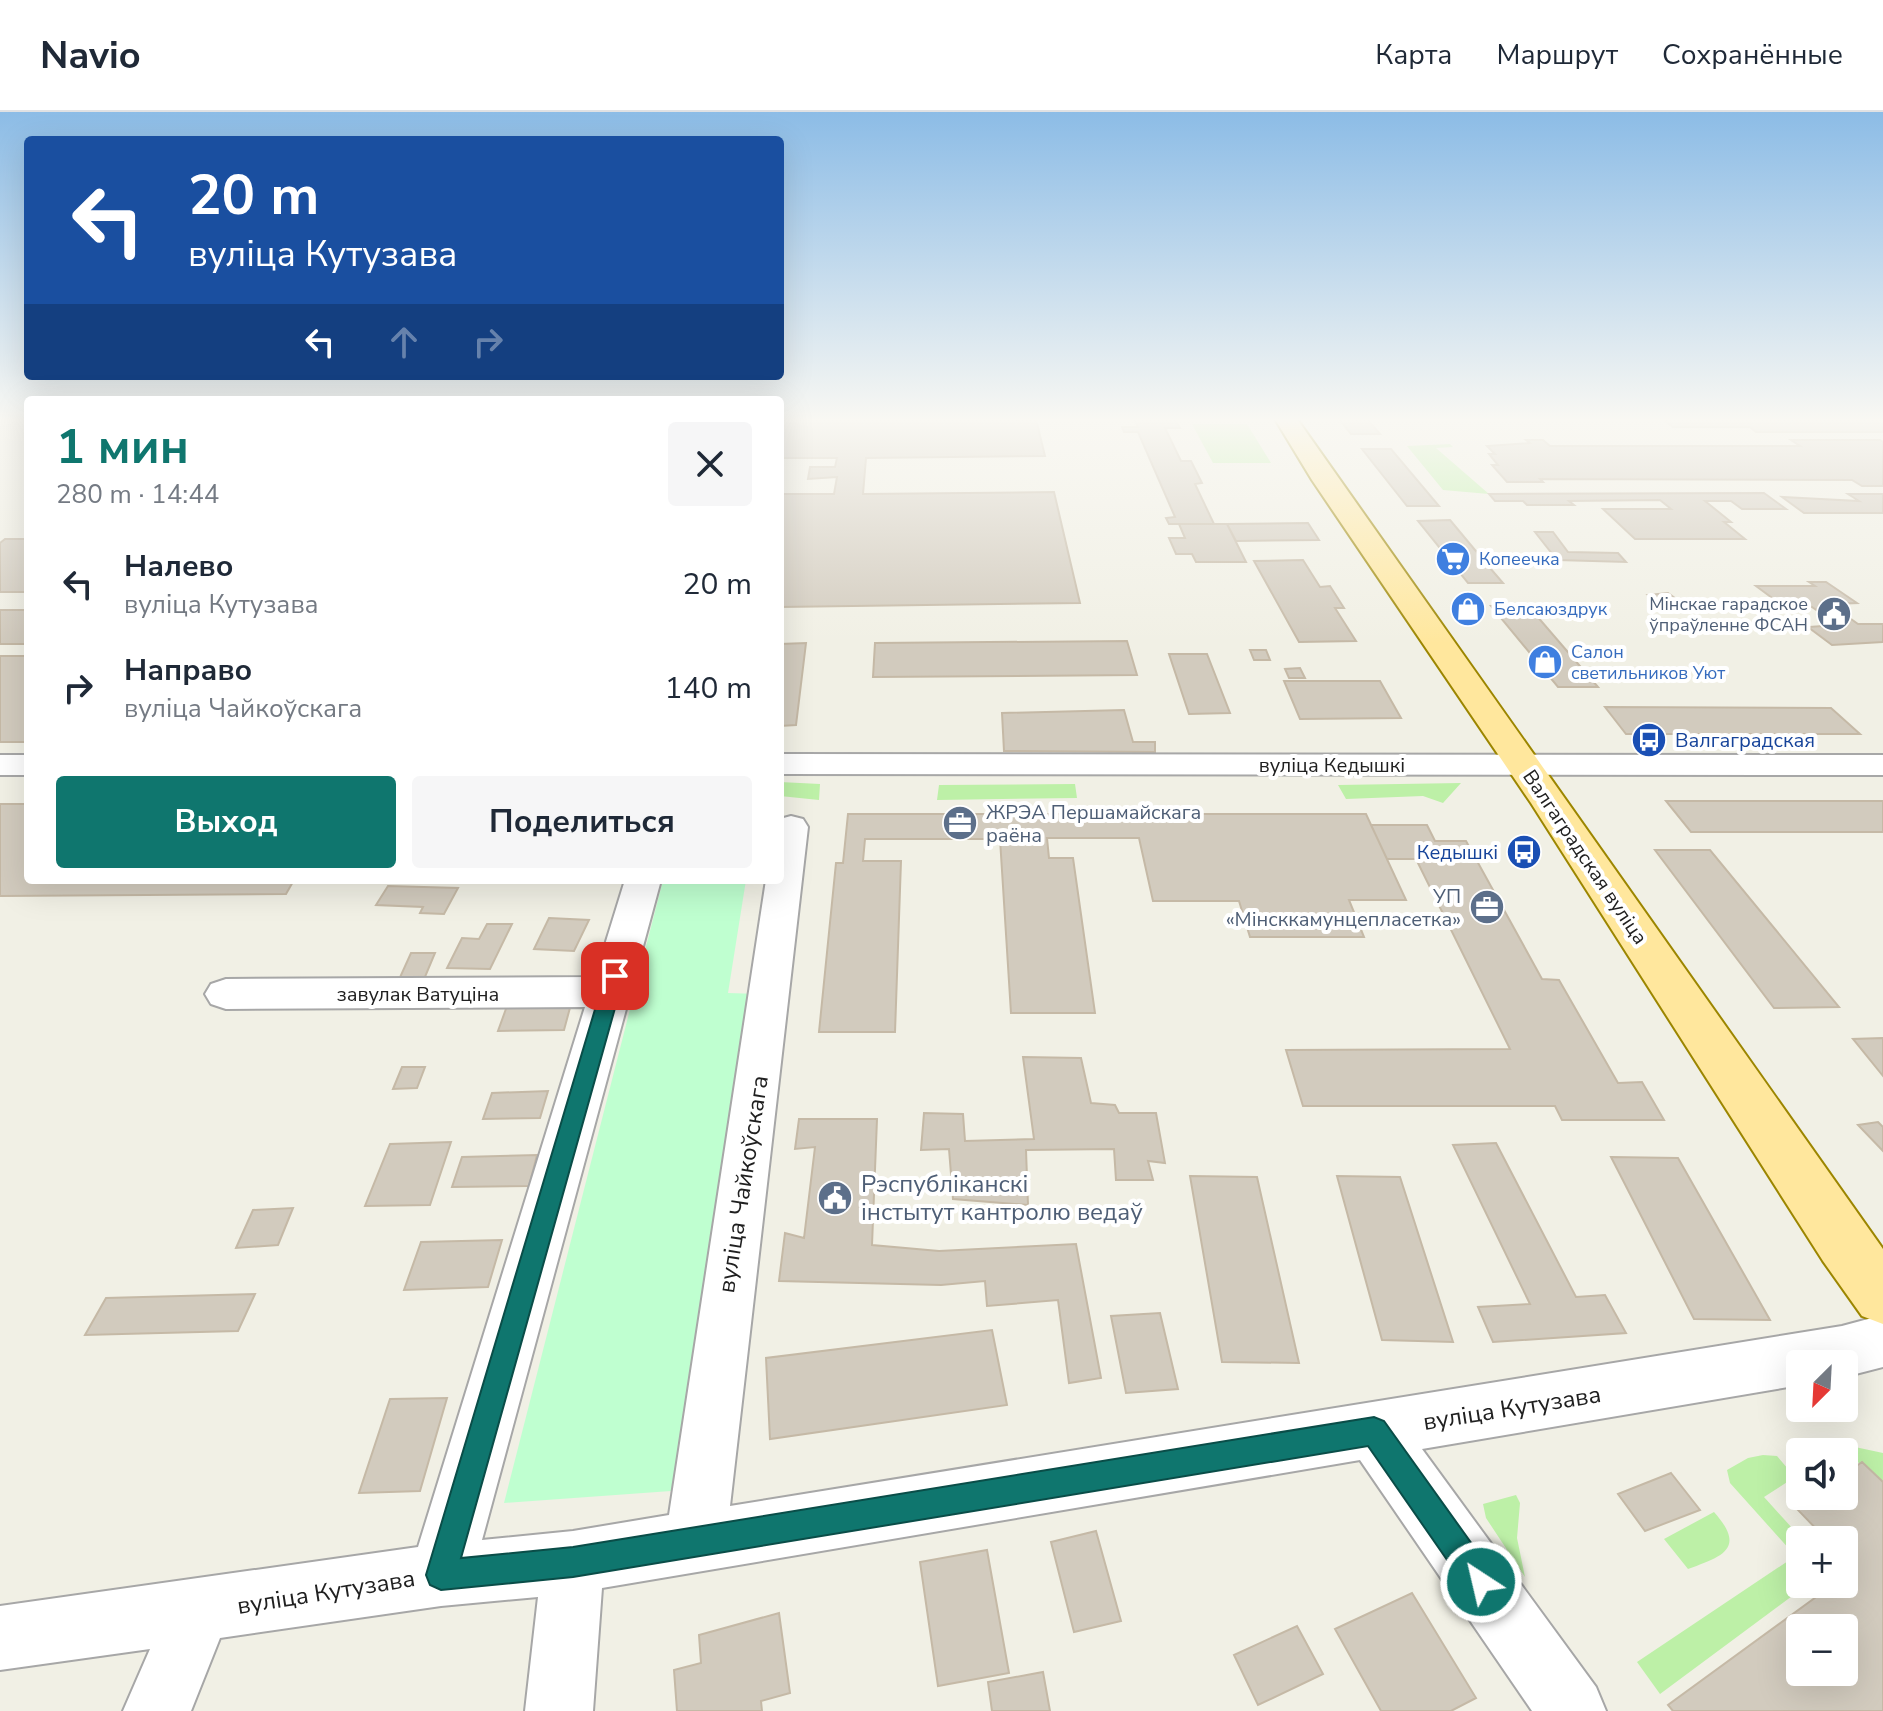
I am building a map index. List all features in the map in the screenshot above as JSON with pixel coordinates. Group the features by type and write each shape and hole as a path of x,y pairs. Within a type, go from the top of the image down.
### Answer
{"main road":[{"name":"Валгаградская вуліца","path":"1337,494 1844,1243 1883,1296"}],"street":[{"name":"вуліца Кедышкі","path":"784,764 1089,767 1522,763 1883,765"},
{"path":"0,765 24,765"},
{"name":"вуліца Чайкоўскага","path":"784,882 791,827"},
{"path":"441,1575 642,884"},
{"name":"вуліца Чайкоўскага","path":"696,1540 721,1324 760,1070 784,884"},
{"name":"завулак Ватуціна","path":"226,994 610,992"},
{"name":"вуліца Кутузава","path":"0,1638 441,1575 573,1562 1374,1431 1842,1352 1883,1341"},
{"path":"1374,1431 1572,1711"},
{"path":"557,1709 573,1562"},
{"path":"157,1711 199,1611"}],"green space":[{"path":"784,782 820,784 819,800 784,796"},
{"path":"1461,783 1443,803 1423,796 1346,799 1338,785"},
{"path":"1075,784 1077,798 937,800 939,785"},
{"path":"662,884 745,884 728,993 759,994 671,1491 504,1503"},
{"path":"1858,1448 1883,1453 1883,1485 1867,1466 1858,1462"},
{"path":"1777,1456 1786,1466 1786,1483 1764,1497 1790,1526 1786,1526 1786,1545 1730,1483 1727,1470 1748,1458"},
{"path":"1516,1495 1520,1503 1517,1538 1525,1577 1486,1518 1483,1504"},
{"path":"1714,1512 1728,1534 1726,1549 1712,1560 1688,1569 1664,1539"},
{"path":"1786,1562 1786,1598 1789,1598 1660,1694 1637,1662"}],"building":[{"path":"784,494 1054,494 1080,603 784,607"},
{"path":"1165,494 1200,494 1214,524 1169,524 1166,518 1175,517"},
{"path":"1397,494 1429,494 1439,506 1407,506"},
{"path":"1489,494 1765,494 1786,509 1742,509 1731,501 1705,501 1731,522 1724,522 1745,539 1635,539 1603,509 1671,509 1660,500 1569,501 1574,505 1527,505 1523,501 1495,501"},
{"path":"1848,494 1883,494 1883,513 1804,513 1782,497 1859,501"},
{"path":"1450,520 1503,583 1468,583 1418,521"},
{"path":"1308,523 1319,540 1236,541 1227,524"},
{"path":"1179,524 1227,524 1246,562 1196,562 1192,554 1176,554 1169,538 1185,538"},
{"path":"1535,532 1553,532 1568,552 1618,553 1626,562 1557,560"},
{"path":"5,539 24,539 24,592 0,592 0,543"},
{"path":"1303,560 1320,587 1330,586 1344,608 1335,608 1356,641 1299,642 1254,561"},
{"name":"Мінскае гарадское ўпраўленне ФСАН","path":"1809,582 1826,582 1857,603 1830,604 1858,624 1883,624 1883,642 1832,645 1808,627 1838,625 1809,605 1783,606 1756,586 1815,586"},
{"path":"1668,593 1690,609 1669,611 1648,595"},
{"path":"1527,605 1598,687 1558,687 1491,606"},
{"path":"0,610 24,610 24,644 0,644"},
{"path":"1127,641 1137,675 873,677 875,643"},
{"path":"806,643 796,725 784,726 784,644"},
{"path":"1250,650 1266,650 1270,660 1254,660"},
{"path":"1169,654 1207,654 1230,713 1189,714"},
{"path":"0,656 24,656 24,742 0,742"},
{"path":"1300,668 1305,678 1289,678 1285,669"},
{"path":"1284,681 1380,681 1401,718 1300,719"},
{"path":"1605,707 1831,708 1860,734 1626,734"},
{"path":"1124,710 1133,742 1155,742 1155,752 1004,751 1002,713"},
{"path":"1666,801 1883,801 1883,832 1691,832"},
{"path":"0,804 24,804 24,884 292,884 286,894 0,896"},
{"path":"848,814 1366,814 1406,900 1349,900 1364,937 1250,937 1239,901 1153,901 1139,838 1047,838 1049,858 1073,858 1095,1013 1011,1013 1000,839 865,839 863,861 901,861 895,1032 819,1032 836,863 843,863"},
{"path":"1371,825 1427,825 1435,841 1466,841 1542,979 1559,980 1618,1083 1642,1082 1664,1120 1562,1120 1555,1106 1303,1106 1286,1050 1510,1049 1416,859 1387,859"},
{"path":"1655,850 1710,850 1839,1007 1774,1008"},
{"path":"388,886 458,888 444,914 420,913 423,907 376,905"},
{"path":"549,918 589,920 574,951 534,949"},
{"path":"487,924 512,924 490,969 447,968 462,938 479,939"},
{"path":"411,953 435,953 422,984 397,984"},
{"path":"571,1004 564,1030 498,1031 507,1006"},
{"path":"1883,1038 1883,1076 1853,1039"},
{"path":"1023,1057 1081,1058 1091,1103 1115,1105 1119,1113 1156,1113 1165,1163 1148,1161 1153,1180 1116,1180 1114,1149 1026,1150 1028,1205 953,1199 949,1149 921,1150 924,1113 963,1114 965,1141 1034,1139"},
{"path":"402,1067 425,1067 417,1088 393,1089"},
{"path":"548,1091 540,1118 483,1119 492,1093"},
{"path":"799,1119 877,1119 872,1245 939,1251 1076,1244 1101,1378 1069,1383 1058,1300 987,1306 985,1281 941,1285 779,1281 785,1233 804,1238 815,1147 795,1149"},
{"path":"1878,1122 1883,1127 1883,1151 1858,1125"},
{"path":"451,1142 430,1205 365,1206 390,1144"},
{"path":"1496,1143 1576,1297 1605,1295 1626,1333 1493,1342 1478,1307 1530,1304 1453,1145"},
{"path":"537,1155 529,1186 452,1187 462,1157"},
{"path":"1611,1157 1678,1158 1770,1320 1694,1319"},
{"path":"1190,1176 1257,1177 1299,1363 1222,1362"},
{"path":"1337,1176 1400,1177 1453,1342 1382,1340"},
{"path":"293,1208 278,1245 236,1248 253,1210"},
{"path":"502,1240 488,1287 404,1290 421,1242"},
{"path":"255,1294 238,1331 85,1335 106,1298"},
{"path":"1160,1313 1178,1389 1126,1393 1111,1316"},
{"path":"992,1330 1007,1405 770,1439 766,1358"},
{"path":"447,1398 420,1491 359,1493 390,1399"},
{"path":"1862,1462 1883,1482 1883,1711 1673,1711 1668,1705 1786,1619 1786,1686 1858,1686 1858,1614 1793,1614 1815,1598 1858,1598 1858,1526 1813,1526 1798,1510 1858,1510 1858,1465"},
{"path":"1671,1473 1700,1510 1645,1531 1618,1494"},
{"path":"1096,1531 1121,1621 1074,1632 1051,1542"},
{"path":"987,1550 1009,1673 938,1686 920,1562"},
{"path":"1412,1593 1476,1698 1451,1711 1381,1711 1335,1629"},
{"path":"779,1613 790,1693 761,1701 762,1711 677,1711 674,1670 701,1663 699,1635"},
{"path":"1297,1626 1323,1674 1258,1705 1234,1655"},
{"path":"1043,1672 1050,1711 992,1711 988,1682"}],"place":[{"name":"Копеечка","path":"1453,559"},
{"name":"Белсаюздрук","path":"1468,609"},
{"name":"Мінскае гарадское ўпраўленне ФСАН","path":"1834,614"},
{"name":"Салон светильников Уют","path":"1545,662"},
{"name":"Валгаградская","path":"1649,740"},
{"name":"ЖРЭА Першамайскага раёна","path":"960,823"},
{"name":"Кедышкі","path":"1524,852"},
{"name":"УП «Мінсккамунцепласетка»","path":"1487,907"},
{"name":"Рэспубліканскі інстытут кантролю ведаў","path":"835,1198"}],"route":[{"path":"615,976 441,1575 573,1562 1374,1431 1481,1582"}]}
